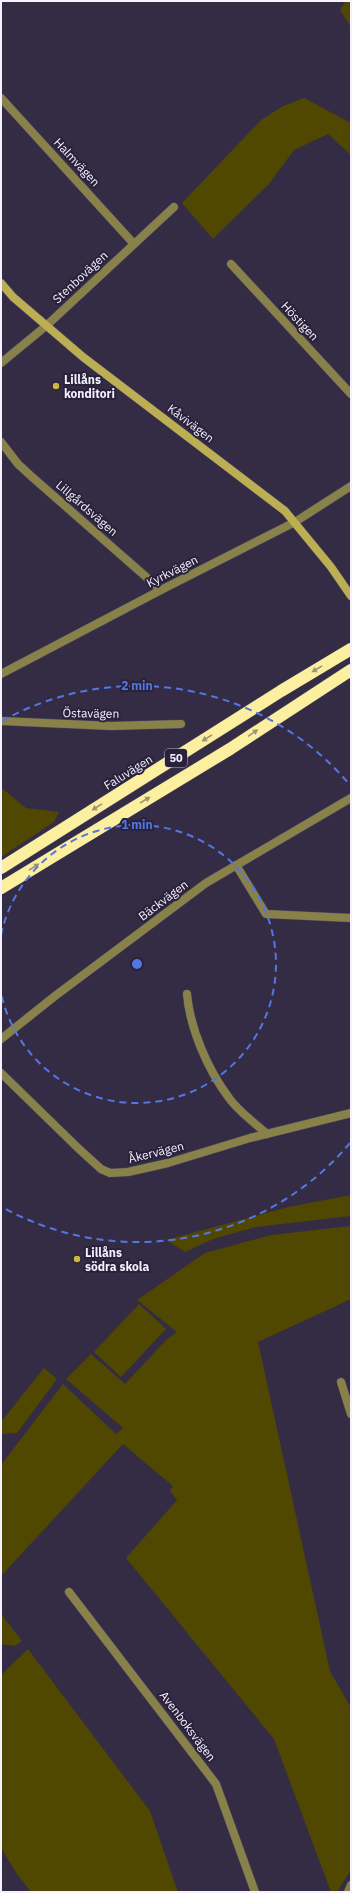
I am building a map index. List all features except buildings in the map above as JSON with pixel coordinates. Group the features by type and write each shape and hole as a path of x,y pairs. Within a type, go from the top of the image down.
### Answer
{"highway":[{"name":"Faluvägen","path":"1,868 281,691 351,649"},
{"name":"50","path":"1,888 230,749 351,670"}],"street":[{"name":"Halmvägen","path":"1,98 134,244"},
{"name":"Stenbovägen","path":"1,363 46,326 174,207"},
{"name":"Höstigen","path":"231,264 351,394"},
{"name":"Kåvivägen","path":"1,283 13,297 83,357 265,495 295,522 331,567 351,596"},
{"name":"Lillgårdsvägen","path":"1,442 18,464 161,590"},
{"name":"Kyrkvägen","path":"1,674 295,522 351,486"},
{"name":"Östavägen","path":"1,721 111,726 181,724"},
{"name":"Bäckvägen","path":"1,1039 164,913 206,883 351,798"},
{"path":"236,865 266,914 351,918"},
{"path":"187,994 197,1040 218,1080 230,1099 267,1134"},
{"name":"Åkervägen","path":"1,1073 95,1164 101,1169 110,1173 128,1172 168,1163 267,1134 351,1114"},
{"path":"340,1382 351,1414"},
{"name":"Avenboksvägen","path":"69,1592 216,1784 255,1892"},
{"path":"348,1892 351,1885"}],"shaded area":[{"path":"346,1 351,1 351,27 340,10"},
{"path":"304,98 351,123 351,155 328,134 294,150 269,184 213,239 182,203 261,120 283,106"},
{"path":"1,789 3,789 26,808 59,812 54,822 1,857"},
{"path":"351,1195 351,1216 256,1227 213,1239 185,1252 166,1240 288,1207"},
{"path":"351,1226 351,1299 258,1342 330,1671 351,1708 351,1870 337,1892 331,1892 274,1739 126,1558 177,1500 170,1491 173,1486 123,1444 1,1576 1,1465 63,1384 116,1434 123,1428 66,1379 91,1354 125,1384 167,1339 177,1332 137,1300 205,1253 271,1235"},
{"path":"139,1304 166,1329 121,1377 94,1352"},
{"path":"44,1368 57,1379 17,1433 1,1434 1,1422"},
{"path":"1,1614 22,1641 15,1646 1,1644"},
{"path":"28,1649 150,1811 178,1892 31,1892 15,1871 1,1848 1,1675"}],"place":[{"name":"Lillåns konditori","path":"56,386"},
{"name":"Lillåns södra skola","path":"77,1259"}]}
